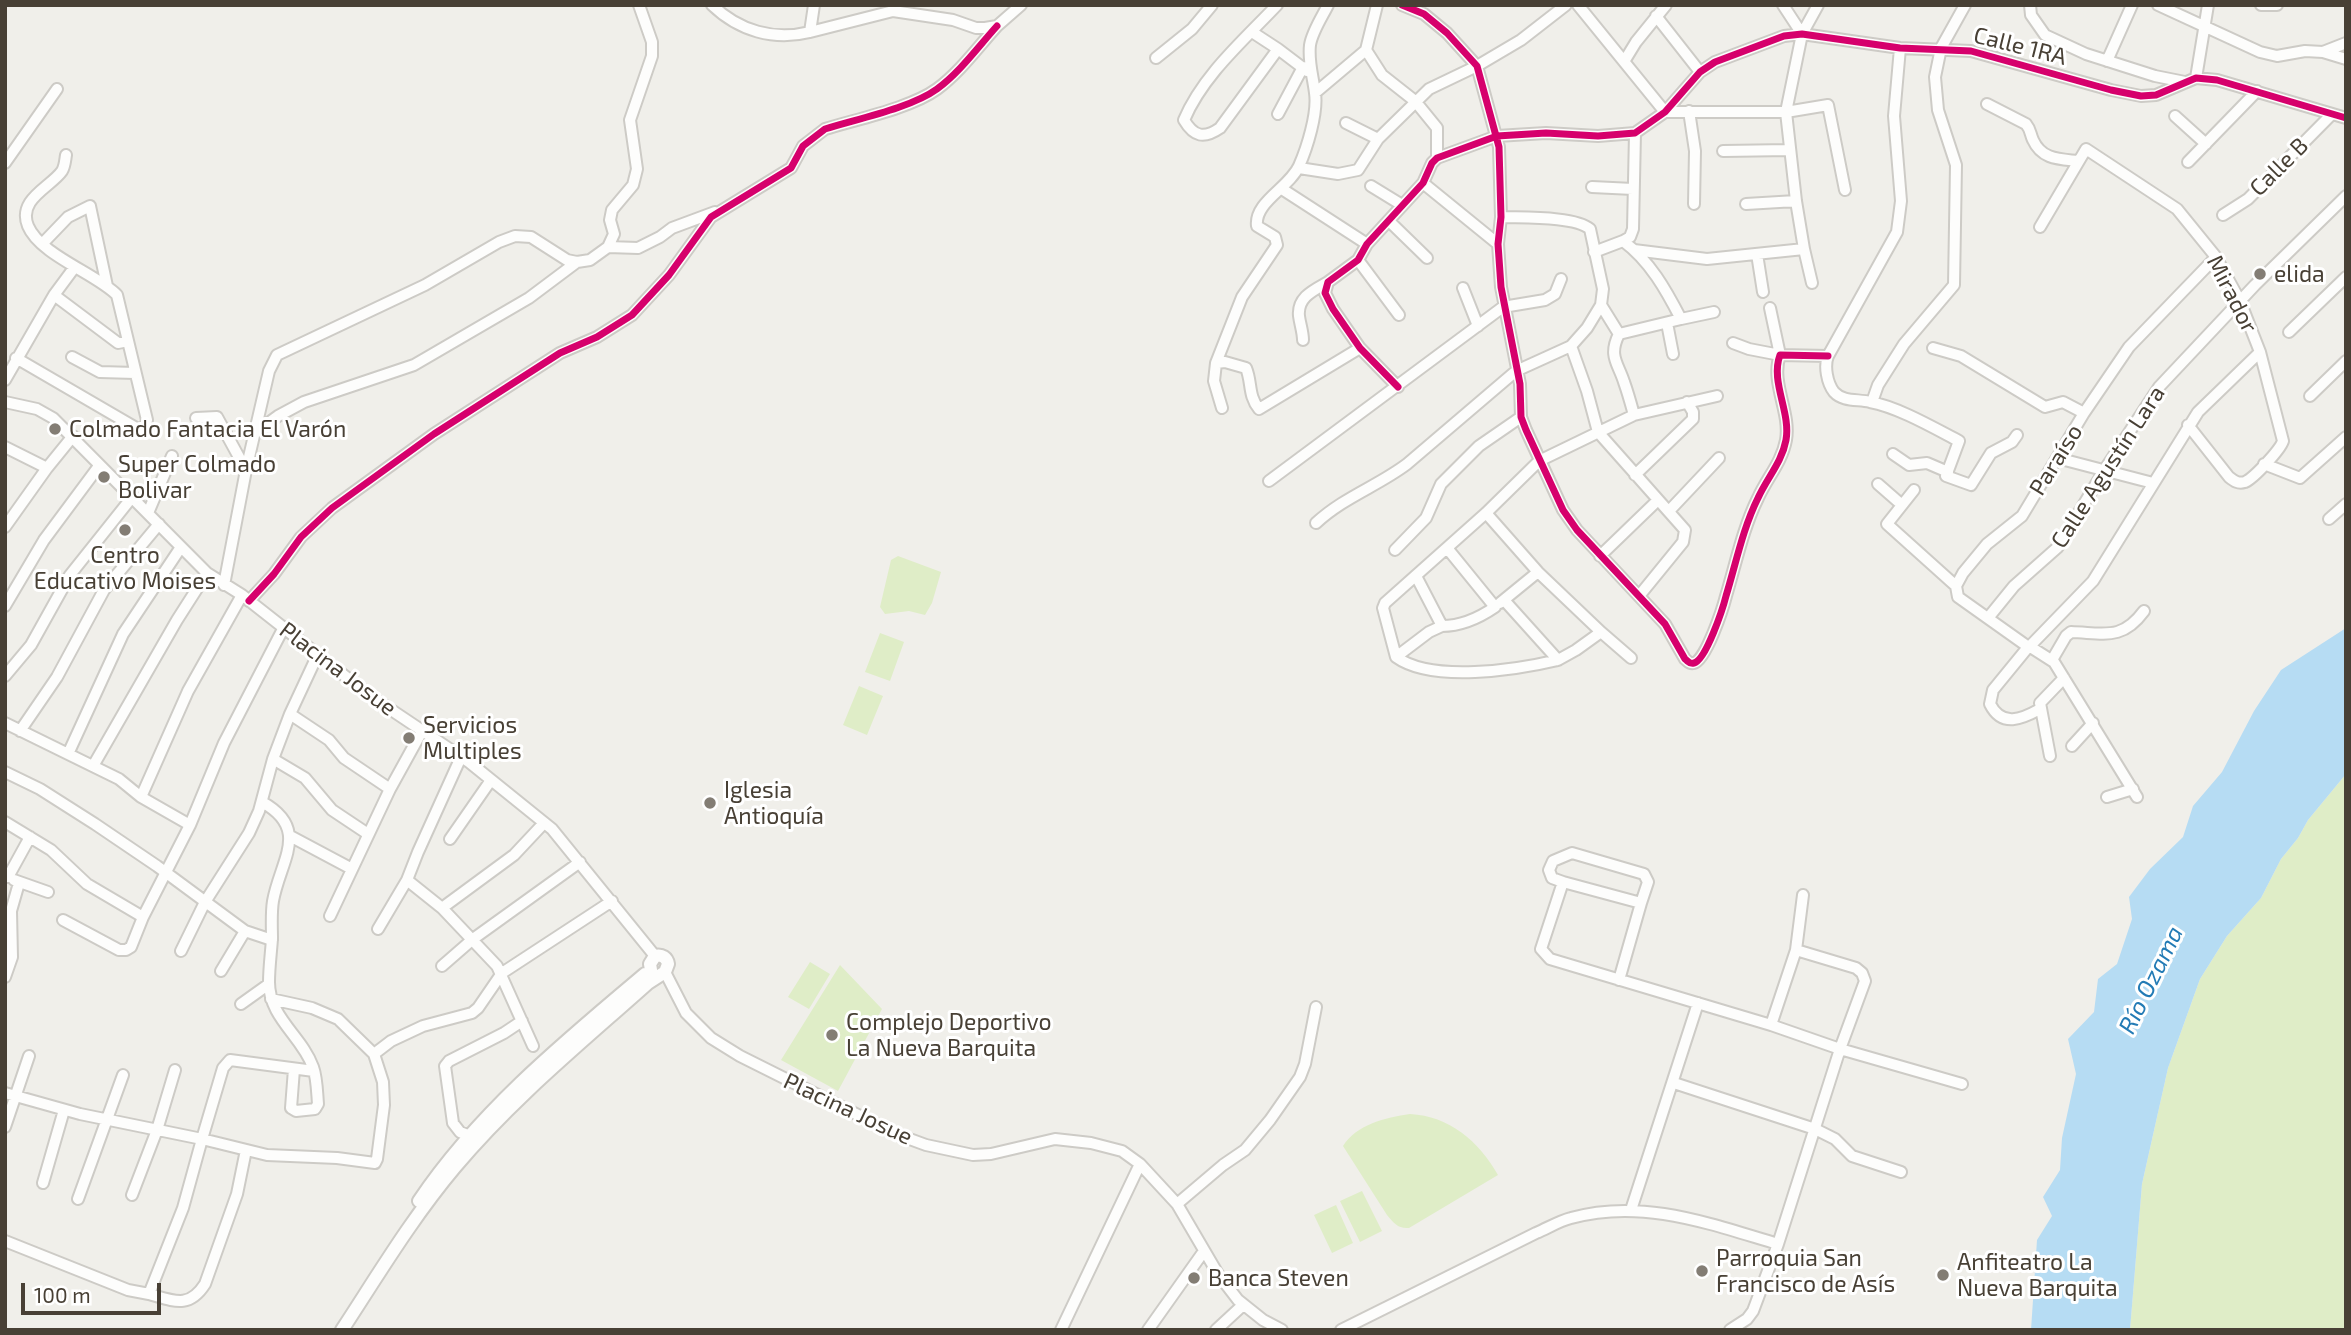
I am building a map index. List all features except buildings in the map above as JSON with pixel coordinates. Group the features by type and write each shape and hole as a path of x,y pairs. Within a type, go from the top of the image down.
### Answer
{"street":[{"path":"224,585 246,470 273,361 277,355 418,288 499,242 515,236 531,237 568,260 577,262 590,260 608,247 614,234 611,215 619,200 633,185 637,169 630,120 652,56 652,42 639,5"},
{"path":"712,5 727,19 769,35 794,36 893,11 953,20 976,28 997,26"},
{"path":"810,32 814,5"},
{"path":"608,247 638,248 672,228 718,211 791,168 803,146 825,130 916,100 935,91 997,26 1021,5"},
{"path":"1156,58 1192,29 1212,5"},
{"path":"1277,5 1200,91 1184,120 1189,128 1200,135 1210,135 1220,128 1279,49"},
{"path":"1278,114 1306,70 1310,42 1328,5"},
{"path":"1315,93 1366,51 1377,5"},
{"path":"1299,167 1338,174 1353,172 1361,166 1378,139 1433,86 1477,66 1521,40 1566,5"},
{"path":"1578,5 1665,112 1786,112 1828,106 1845,190"},
{"path":"1625,60 1667,5"},
{"path":"1783,5 1802,34"},
{"path":"1812,283 1796,201 1786,112 1802,34 1818,5"},
{"path":"1872,402 1878,385 1904,344 1951,290 1956,277 1956,165 1938,110 1936,88 1941,48 1965,5"},
{"path":"2030,5 2031,15 2045,35 2107,61 2155,76 2217,80 2346,118"},
{"path":"2107,61 2132,5"},
{"path":"2158,5 2260,52 2277,56 2305,51 2323,52 2346,59"},
{"path":"2191,80 2208,5"},
{"path":"2261,5 2277,5"},
{"path":"1406,6 1424,14 1447,33 1477,66 1497,136 1501,175 1498,244 1503,307 1520,384 1521,417 1539,461 1563,510 1577,530 1665,624 1685,659 1694,663 1700,659 1723,608 1755,505 1780,458 1786,439 1787,421 1778,377 1777,362 1780,355 1770,308"},
{"path":"1656,16 1700,72"},
{"path":"1222,408 1214,381 1216,363 1242,298 1278,245 1275,237 1257,226 1256,218 1299,167 1316,110 1315,93 1306,70 1252,32"},
{"name":"Calle 1RA","path":"1635,133 1665,112 1700,72 1715,62 1756,45 1784,36 1802,34 1900,47 1972,51 2141,96 2156,95 2191,80"},
{"path":"2323,52 2346,43"},
{"path":"1900,47 1894,116 1902,201 1898,232 1825,364 1834,392 1849,400 1872,402 1924,422 1959,441 1947,477 1972,484 1991,453 2012,442 2017,435"},
{"path":"1366,51 1382,75 1415,102 1438,130 1437,158"},
{"path":"5,163 57,89"},
{"path":"2188,162 2257,91"},
{"path":"1987,104 2026,124 2035,144 2054,160 2078,161 2040,227"},
{"path":"1689,111 1695,151 1694,204"},
{"name":"Calle B","path":"2223,215 2248,199 2332,114"},
{"path":"2175,116 2206,144"},
{"path":"1346,123 1378,139"},
{"path":"1303,340 1299,317 1300,304 1306,295 1357,260 1367,244 1423,183 1437,158 1497,136 1546,133 1598,136 1635,133 1633,229 1630,237 1623,242 1594,252"},
{"name":"Mirador","path":"2078,161 2087,149 2180,211 2216,257 2240,301 2260,352 2283,441 2279,450 2247,481 2238,482 2229,477 2189,425"},
{"path":"1723,151 1789,150"},
{"path":"16,358 138,429 145,427 147,420 117,295 107,286 74,268 43,243 30,231 26,220 39,190 63,170 66,155"},
{"path":"1423,183 1498,244"},
{"path":"1371,186 1402,205"},
{"path":"1592,187 1633,189"},
{"path":"1282,189 1367,244"},
{"name":"Calle Agustín Lara","path":"1988,618 2014,586 2054,551 2152,395 2240,301 2346,196"},
{"path":"1745,204 1796,201"},
{"path":"43,243 68,217 90,206 107,286"},
{"path":"141,797 188,691 246,598 274,574 301,537 331,508 434,434 559,353 597,337 632,315 651,297 718,211"},
{"path":"1316,523 1343,501 1407,464 1516,371 1571,346 1593,319 1601,305 1603,289 1590,229 1550,219 1501,217"},
{"path":"1388,221 1427,258"},
{"path":"1623,242 1634,250 1663,286 1681,319"},
{"path":"1634,250 1707,259 1804,249"},
{"path":"1757,254 1763,292"},
{"name":"Paraíso","path":"1956,586 1968,564 1982,549 2020,518 2084,413 2133,342 2216,257"},
{"path":"1357,260 1399,315"},
{"path":"256,432 304,402 414,365 530,298 577,262"},
{"path":"5,380 54,295 74,268"},
{"path":"2289,332 2346,277"},
{"path":"1269,481 1503,307 1545,300 1555,294 1561,279"},
{"path":"1328,282 1325,293 1333,309 1360,348 1398,387"},
{"path":"1463,288 1478,326"},
{"path":"54,295 118,343 128,341"},
{"path":"1601,305 1619,334"},
{"path":"1619,334 1714,312"},
{"path":"1667,323 1673,354"},
{"path":"1619,334 1615,342 1614,356 1634,415"},
{"path":"1733,343 1748,349 1780,355 1828,356"},
{"path":"1571,346 1598,432 1685,530 1683,542 1639,596"},
{"path":"1216,363 1225,362 1246,368 1253,401 1259,408 1360,348"},
{"path":"1933,348 1961,356 2045,407 2063,402 2084,413"},
{"path":"2040,709 2019,720 2006,719 1998,715 1990,704 1990,695 2028,646 2093,581 2202,408 2260,352"},
{"path":"72,357 100,372 135,373"},
{"path":"2310,396 2346,361"},
{"path":"1601,632 1558,660 1524,668 1466,671 1421,669 1396,657 1382,608 1539,461 1634,415 1717,396"},
{"name":"Placina Josue","path":"5,402 37,410 53,418 207,573 246,598 369,695 461,757 544,823 580,862 655,956"},
{"path":"1634,475 1693,419 1693,412 1687,402"},
{"path":"196,418 217,417 246,470"},
{"path":"1395,550 1426,519 1441,484 1479,446 1521,417"},
{"path":"5,527 72,436"},
{"path":"2264,464 2303,478 2346,437"},
{"path":"5,447 47,468"},
{"path":"1893,454 1908,465 1927,463 1948,472"},
{"path":"148,513 172,456"},
{"path":"1669,511 1719,458"},
{"path":"2057,458 2153,483"},
{"path":"5,606 44,540 99,466"},
{"path":"1878,484 1902,505"},
{"path":"1914,490 1888,524 1956,586 1961,600 2052,660 2135,793 2107,797"},
{"path":"5,676 31,645 70,575 133,496"},
{"path":"1600,556 1658,500"},
{"path":"2329,519 2346,504"},
{"path":"1486,513 1538,572 1631,658"},
{"path":"20,731 57,677 104,590 159,524"},
{"path":"68,754 123,634 181,547"},
{"path":"1447,548 1558,660"},
{"path":"1396,657 1429,632 1442,626 1480,618 1538,572"},
{"path":"93,766 207,573"},
{"path":"1416,576 1442,626"},
{"path":"2052,660 2071,632 2118,633 2132,626 2144,611"},
{"path":"63,920 119,950 131,947 142,917 190,825 224,743 284,627"},
{"path":"181,951 205,902 249,833 262,802 273,759 290,714 318,654"},
{"path":"2050,756 2040,709 2042,699 2064,678"},
{"path":"290,714 329,740 344,758 390,789"},
{"path":"5,723 119,779 141,797 190,825"},
{"path":"2072,746 2093,723"},
{"path":"330,916 390,789 422,730"},
{"path":"378,929 407,880 461,757"},
{"path":"273,759 305,778 332,810 368,834"},
{"path":"5,772 40,789 166,873 245,931 272,940"},
{"path":"450,839 491,780"},
{"path":"262,802 274,808 284,821 290,836 288,858 273,900 269,984 271,999 281,1021 303,1048 314,1071 318,1104 315,1109 296,1111 291,1108 294,1069"},
{"path":"5,822 51,850 87,884 142,917"},
{"path":"442,908 514,855 544,823"},
{"path":"290,836 352,869"},
{"path":"30,837 7,876 19,883 48,892"},
{"path":"1619,981 1648,882 1644,874 1572,853 1553,861 1549,870 1552,878 1563,882 1640,903"},
{"path":"442,966 473,939 580,862"},
{"path":"407,880 442,908 502,973 533,1046"},
{"path":"1563,882 1542,952 1550,959 1962,1084"},
{"path":"5,977 11,911 19,883"},
{"path":"1771,1025 1796,950 1803,895"},
{"path":"374,1054 391,1041 423,1026 472,1013 502,973 612,901"},
{"path":"220,971 245,931"},
{"path":"1731,1330 1747,1320 1753,1311 1778,1244 1840,1049 1865,981 1856,968 1796,950"},
{"path":"655,956 651,961 658,972"},
{"path":"333,1330 470,1136 541,1065 658,972"},
{"path":"451,1164 658,972"},
{"name":"Placina Josue","path":"658,972 685,1013 711,1038 740,1056 896,1134 926,1145 973,1155 991,1154 1055,1139 1122,1151 1140,1164 1177,1204 1218,1274 1243,1306 1282,1330"},
{"path":"241,1004 269,984"},
{"path":"11,1095 106,1120 267,1155 337,1158 375,1163 384,1105 383,1082 374,1054 338,1019 312,1008 271,999"},
{"path":"1631,1210 1698,1003"},
{"path":"1177,1204 1245,1150 1300,1077 1316,1007"},
{"path":"470,1136 460,1132 453,1123 445,1066 449,1061 522,1021"},
{"path":"5,1126 11,1095 29,1056"},
{"path":"149,1294 183,1208 223,1068 236,1059 314,1071"},
{"path":"132,1195 157,1130 175,1070"},
{"path":"78,1199 124,1074"},
{"path":"1674,1083 1815,1129 1836,1139 1852,1156 1901,1172"},
{"path":"43,1183 64,1110"},
{"path":"5,1241 128,1290 183,1302 197,1296 205,1284 237,1194 246,1150"},
{"path":"1062,1330 1140,1164"},
{"path":"1341,1330 1569,1218 1631,1210 1673,1214 1778,1244"},
{"path":"342,1330 403,1229"},
{"path":"1148,1330 1204,1251"},
{"path":"1216,1330 1243,1306"}],"green space":[{"path":"898,556 941,572 932,603 925,615 909,611 885,614 880,607 891,560"},
{"path":"880,633 904,642 890,681 865,672"},
{"path":"859,686 883,696 867,735 843,725"},
{"path":"2346,774 2346,1330 2130,1330 2142,1184 2168,1068 2200,979 2227,936 2261,898 2281,859 2308,820"},
{"path":"810,962 830,974 809,1009 788,997"},
{"name":"Complejo Deportivo La Nueva Barquita","path":"840,965 882,1009 838,1091 781,1060"},
{"path":"1410,1114 1438,1120 1462,1132 1482,1151 1498,1175 1409,1228 1402,1228 1387,1215 1343,1146 1364,1127"},
{"path":"1362,1191 1382,1231 1360,1242 1340,1201"},
{"path":"1336,1205 1353,1243 1332,1253 1314,1215"}],"water":[{"name":"Río Ozama","path":"2346,628 2346,774 2308,820 2281,859 2261,898 2227,936 2200,979 2168,1068 2142,1184 2130,1330 2031,1330 2037,1240 2052,1216 2043,1197 2060,1170 2062,1138 2076,1074 2068,1039 2094,1012 2098,979 2117,964 2132,919 2129,897 2150,869 2183,837 2193,806 2222,772 2254,711 2281,670"}],"cycle path":[{"path":"1402,5 1424,14 1447,33 1477,66 1499,147 1501,217 1498,244 1501,287 1520,384 1521,417 1526,430 1563,510 1577,530 1665,624 1690,663 1699,660 1713,633 1748,521 1784,448 1787,429 1777,376 1780,355 1828,356"},
{"path":"249,601 274,574 301,537 332,508 434,434 560,353 597,337 632,315 669,275 711,217 791,168 803,146 825,129 926,96 953,75 997,26"},
{"path":"1398,387 1360,348 1325,293 1328,282 1358,260 1367,244 1423,183 1437,158 1497,136 1546,133 1598,136 1635,133 1665,112 1700,72 1715,62 1784,36 1802,34 1900,48 1971,51 2141,96 2156,95 2196,78 2217,80 2346,118"}],"place":[{"name":"elida","path":"2260,274"},
{"name":"Colmado Fantacia El Varón","path":"55,429"},
{"name":"Super Colmado Bolivar","path":"104,477"},
{"name":"Centro Educativo Moises","path":"125,530"},
{"name":"Servicios Multiples","path":"409,738"},
{"name":"Iglesia Antioquía","path":"710,803"},
{"name":"Complejo Deportivo La Nueva Barquita","path":"832,1035"},
{"name":"Parroquia San Francisco de Asís","path":"1702,1271"},
{"name":"Anfiteatro La Nueva Barquita","path":"1943,1275"},
{"name":"Banca Steven","path":"1194,1278"}]}
